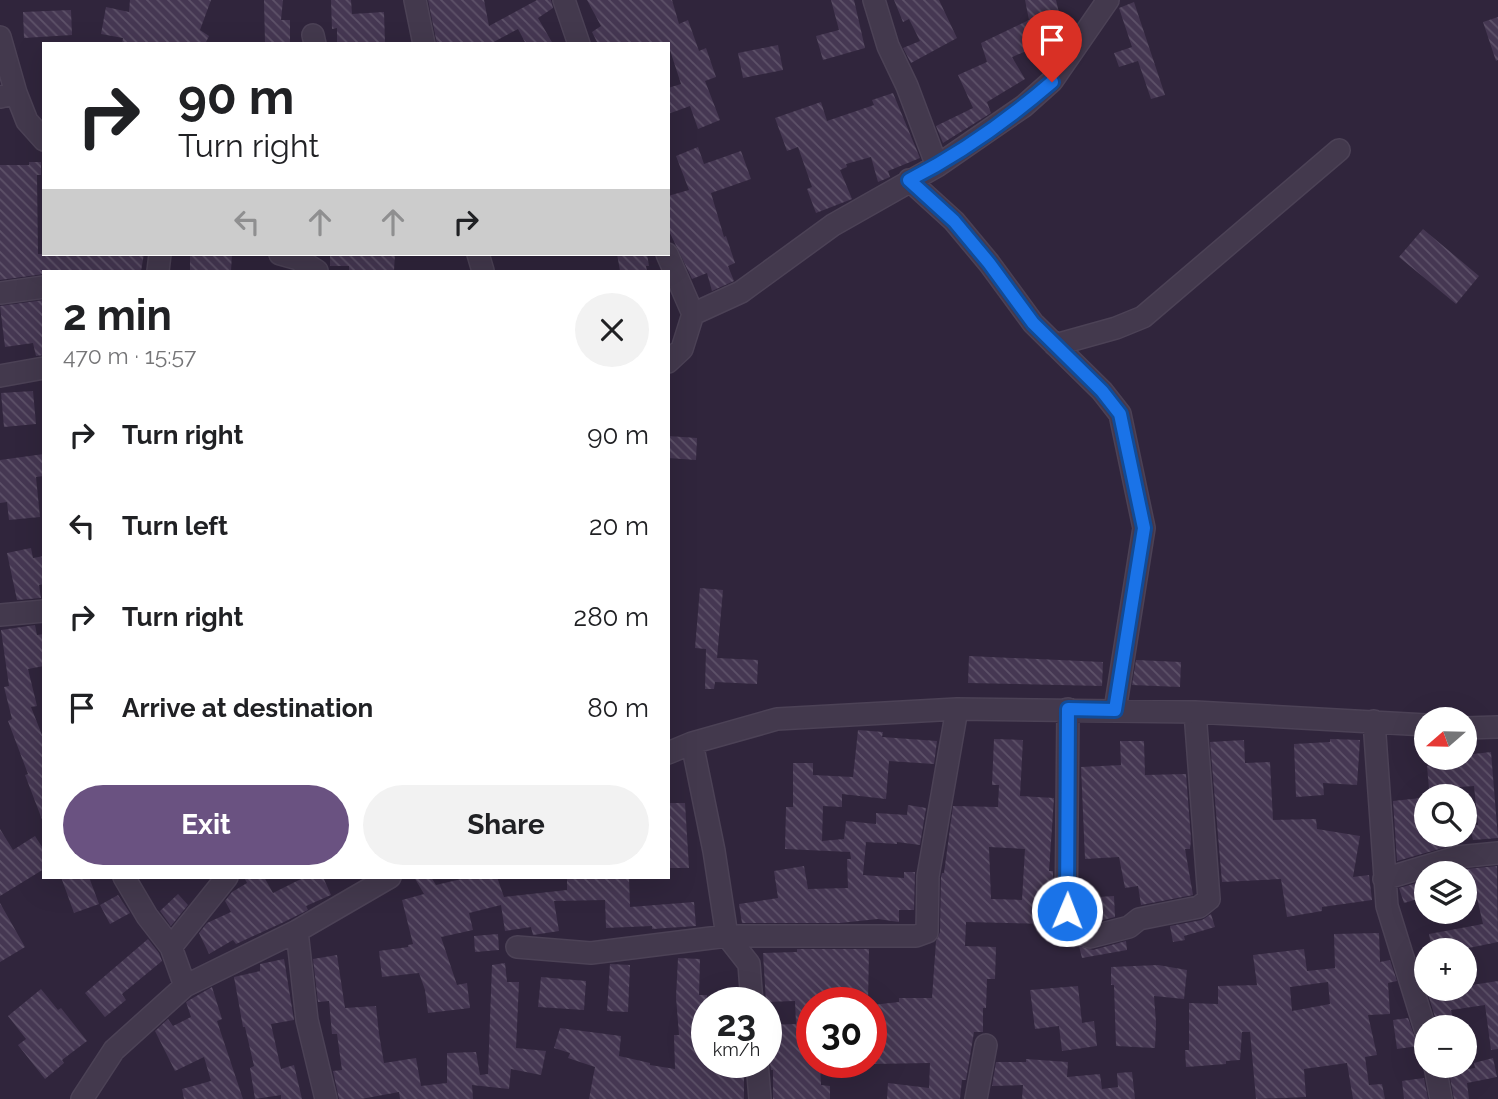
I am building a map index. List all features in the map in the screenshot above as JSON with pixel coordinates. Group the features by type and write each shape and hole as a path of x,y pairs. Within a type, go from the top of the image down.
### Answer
{"street":[{"path":"415,0 424,42"},
{"path":"564,0 578,42"},
{"path":"874,0 888,46 908,86 937,166"},
{"path":"693,314 741,292 833,225 937,166 1024,106 1052,82 1103,3"},
{"path":"0,37 8,95 42,138"},
{"path":"1055,345 1116,328 1143,317 1339,150"},
{"path":"909,180 954,221 1033,323 1102,391 1120,414 1144,528 1115,710"},
{"path":"287,256 316,264"},
{"path":"668,256 693,314 682,349 670,360"},
{"path":"0,293 42,287"},
{"path":"0,376 42,368"},
{"path":"0,615 42,611"},
{"path":"517,947 591,953 727,936 916,936 927,932 928,876 957,709"},
{"path":"670,752 692,743 777,719 957,709 1195,712 1414,724"},
{"path":"1068,709 1066,927 1090,937 1129,928 1139,919 1199,907 1209,899 1195,712"},
{"path":"1374,721 1387,906 1421,1015"},
{"path":"1477,728 1498,727"},
{"path":"692,743 714,851 727,936 749,964 751,987"},
{"path":"1384,879 1457,857 1498,853"},
{"path":"125,879 146,916 171,947 185,986"},
{"path":"171,947 225,879"},
{"path":"82,1099 114,1050 185,986 297,931 387,879"},
{"path":"297,931 307,1020 326,1099"},
{"path":"976,1099 986,1045"},
{"path":"758,1078 760,1099"},
{"path":"1437,1078 1441,1099"}],"building":[{"path":"130,0 211,0 200,30 209,36 206,42 122,42 123,38 101,34 106,7 129,12"},
{"path":"264,0 283,0 281,20 290,20 290,42 265,42"},
{"path":"331,0 351,0 352,14 384,12 385,42 337,42 337,28 332,29"},
{"path":"428,0 484,0 489,26 537,0 551,0 553,8 538,18 552,42 525,42 518,29 494,42 437,42"},
{"path":"587,0 672,0 679,24 688,20 699,51 706,48 716,77 705,81 720,120 698,129 690,106 670,113 670,87 681,84 670,42 597,42 592,32 601,26"},
{"path":"831,0 854,0 865,48 823,60 816,36 839,30"},
{"path":"894,0 939,0 957,38 911,63 903,48 920,41 909,19 903,22"},
{"path":"1025,0 1056,0 1065,38 1033,46 1034,48 1012,57 1025,79 987,102 991,113 943,143 936,126 973,108 958,75 987,62 981,43 1029,20"},
{"path":"1134,2 1165,95 1151,99 1138,61 1119,67 1114,53 1132,47 1119,8"},
{"path":"71,10 72,35 24,38 23,12"},
{"path":"1498,17 1498,60 1496,61 1483,22"},
{"path":"778,45 783,70 743,78 738,53"},
{"path":"893,93 920,158 888,171 890,177 878,182 871,157 846,164 847,167 840,170 852,199 816,213 807,189 812,187 798,147 787,151 775,118 821,102 827,121 874,105 872,100"},
{"path":"698,147 704,164 741,151 751,179 711,193 735,263 728,266 734,281 712,291 707,273 692,279 670,233 670,195 689,190 676,156"},
{"path":"29,162 41,162 41,175 37,175 38,254 144,256 141,270 42,270 42,274 0,280 0,165 29,165"},
{"path":"1423,229 1479,276 1456,304 1399,257"},
{"path":"190,256 232,256 231,270 190,270"},
{"path":"330,256 395,256 394,270 349,270 349,266 330,266"},
{"path":"617,256 647,256 647,270 620,270"},
{"path":"42,300 42,355 36,356 33,343 5,347 0,306"},
{"path":"33,391 36,424 4,427 1,393"},
{"path":"670,436 697,438 696,460 670,458"},
{"path":"42,454 42,476 36,477 40,517 9,520 7,502 0,503 0,460"},
{"path":"31,548 33,558 42,556 42,584 39,585 41,598 17,600 7,553"},
{"path":"700,588 723,590 717,658 758,660 757,684 715,682 714,689 705,689 706,649 695,648"},
{"path":"35,625 37,635 42,634 42,666 28,669 37,706 31,707 42,735 42,819 8,721 12,719 4,687 9,686 1,630"},
{"path":"969,656 1103,662 1102,686 968,683"},
{"path":"1136,660 1181,662 1180,687 1132,685"},
{"path":"858,730 883,732 882,737 937,741 934,764 889,761 886,799 842,794 842,807 823,806 822,841 844,839 846,821 876,824 876,813 907,815 908,805 926,808 920,845 866,842 863,875 904,878 904,872 915,872 914,910 899,910 899,922 878,919 840,923 742,923 739,904 778,898 774,871 804,866 808,889 848,888 847,859 851,859 850,852 785,849 786,807 793,807 793,763 813,763 813,775 853,777"},
{"path":"994,739 1023,740 1020,796 1054,798 1049,871 1053,871 1053,924 966,922 965,946 996,947 995,979 987,979 983,1032 974,1032 960,1099 887,1099 888,1083 929,1088 930,1063 887,1064 887,1003 899,1002 899,998 932,998 936,941 940,932 941,877 944,873 953,806 998,807 999,785 992,785","holes":["989,847 1025,849 1022,900 991,899"]},
{"path":"1330,739 1360,740 1357,785 1323,783 1324,795 1296,797 1294,744 1330,742"},
{"path":"1244,740 1245,763 1270,762 1273,820 1316,819 1317,829 1360,836 1353,877 1369,875 1372,900 1322,907 1322,911 1287,917 1281,879 1222,882 1210,742"},
{"path":"1120,741 1144,741 1145,775 1186,774 1191,839 1190,849 1185,849 1193,895 1141,905 1138,886 1125,888 1119,857 1085,859 1081,767 1121,765"},
{"path":"1491,752 1498,838 1477,840 1477,784 1429,784 1427,770 1477,770 1477,754"},
{"path":"1414,799 1414,847 1446,847 1397,861 1393,801"},
{"path":"670,803 685,803 689,868 670,868"},
{"path":"0,829 13,850 35,836 42,847 42,870 0,896"},
{"path":"1497,866 1498,942 1477,946 1477,938 1430,938 1429,934 1483,924 1477,898 1477,868"},
{"path":"62,879 90,879 99,904 74,913"},
{"path":"245,879 265,879 273,893 301,879 324,879 331,895 306,906 308,910 284,922 236,944 233,940 209,954 199,933 207,923 231,912 225,901 232,892 247,883"},
{"path":"415,879 432,879 436,885 462,879 498,879 504,897 567,890 567,879 629,879 630,907 694,902 696,926 606,928 605,900 554,901 559,931 533,935 531,927 505,931 501,905 469,913 473,930 441,937 457,985 467,983 470,1008 428,1013 425,990 419,973 382,977 379,951 413,944 402,900 424,894"},
{"path":"1414,884 1414,900 1404,903 1399,888"},
{"path":"178,894 188,905 171,926 160,911"},
{"path":"118,895 130,913 110,924 100,905"},
{"path":"1114,896 1115,917 1091,923 1085,921 1083,898"},
{"path":"0,903 25,947 0,962"},
{"path":"1211,914 1215,927 1184,936 1185,940 1173,942 1170,926 1202,920"},
{"path":"1379,933 1380,962 1390,960 1397,981 1388,983 1390,1014 1368,1015 1377,1055 1365,1057 1369,1085 1382,1084 1385,1099 1353,1099 1347,1063 1304,1069 1306,1097 1256,1099 1250,1032 1242,1032 1240,1060 1226,1061 1226,1064 1186,1067 1185,1050 1189,1050 1189,1003 1218,1004 1218,986 1257,985 1253,955 1304,949 1307,971 1335,968 1334,934","holes":["1328,982 1330,1004 1292,1011 1290,987"]},
{"path":"498,934 499,950 475,952 474,936"},
{"path":"148,939 162,961 122,994 126,1000 105,1017 85,993"},
{"path":"1126,941 1127,950 1082,958 1079,946 1093,950"},
{"path":"797,949 869,949 868,987 796,987 796,1024 795,1001 782,1001 782,987 765,987 763,953 797,952"},
{"path":"337,955 345,1008 376,1006 384,1063 416,1058 421,1086 447,1083 447,1053 476,1052 480,1075 488,1074 492,965 505,963 507,982 519,982 516,1048 546,1051 541,1075 511,1069 509,1089 472,1085 473,1099 400,1099 399,1092 361,1099 339,1099 333,1071 342,1070 337,1034 332,1034 329,1001 318,1002 313,959"},
{"path":"678,958 700,959 699,987 691,987 691,1078 744,1078 744,1099 589,1099 595,1067 568,1058 570,1053 554,1048 560,1028 621,1036 619,1056 675,1069 674,1035 679,1035 676,997"},
{"path":"284,959 294,1020 271,1024 281,1069 294,1065 302,1099 281,1099 281,1095 255,1099 250,1068 254,1066 243,1027 234,977 260,971 260,964"},
{"path":"610,964 630,965 628,1012 607,1011"},
{"path":"1158,965 1187,970 1184,999 1154,996 1155,1048 1116,1046 1111,967"},
{"path":"541,977 586,981 584,1010 538,1007"},
{"path":"1498,981 1498,1049 1491,1050 1485,1005 1451,1010 1452,1015 1434,1015 1430,1001 1477,1001 1477,984"},
{"path":"1078,986 1082,1023 1094,1021 1097,1046 1062,1051 1059,1026 1035,1029 1030,990"},
{"path":"212,987 222,1019 217,1021 243,1099 184,1099 182,1089 211,1081 204,1057 175,1071 155,1031 168,1019 173,1026 191,1017 186,1002"},
{"path":"41,989 58,1010 61,1008 87,1041 62,1060 64,1063 45,1079 18,1045 26,1039 8,1016"},
{"path":"1408,1018 1414,1035 1414,1047 1397,1049 1393,1020"},
{"path":"782,1024 796,1024 796,1078 821,1078 821,1085 830,1086 830,1099 773,1099 773,1078 782,1078"},
{"path":"1493,1058 1497,1077 1467,1083 1469,1099 1454,1099 1450,1078 1477,1078 1477,1062"},
{"path":"1026,1059 1068,1062 1067,1077 1100,1074 1102,1089 1118,1087 1117,1073 1132,1072 1135,1099 1022,1099 1023,1085 992,1086 996,1062 1026,1062"},
{"path":"1424,1078 1428,1099 1404,1099 1402,1081"}],"route":[{"path":"1052,82 1024,106 937,166 909,180 954,221 1033,323 1102,391 1120,414 1127,446 1144,528 1115,710 1068,709 1067,911"}]}
